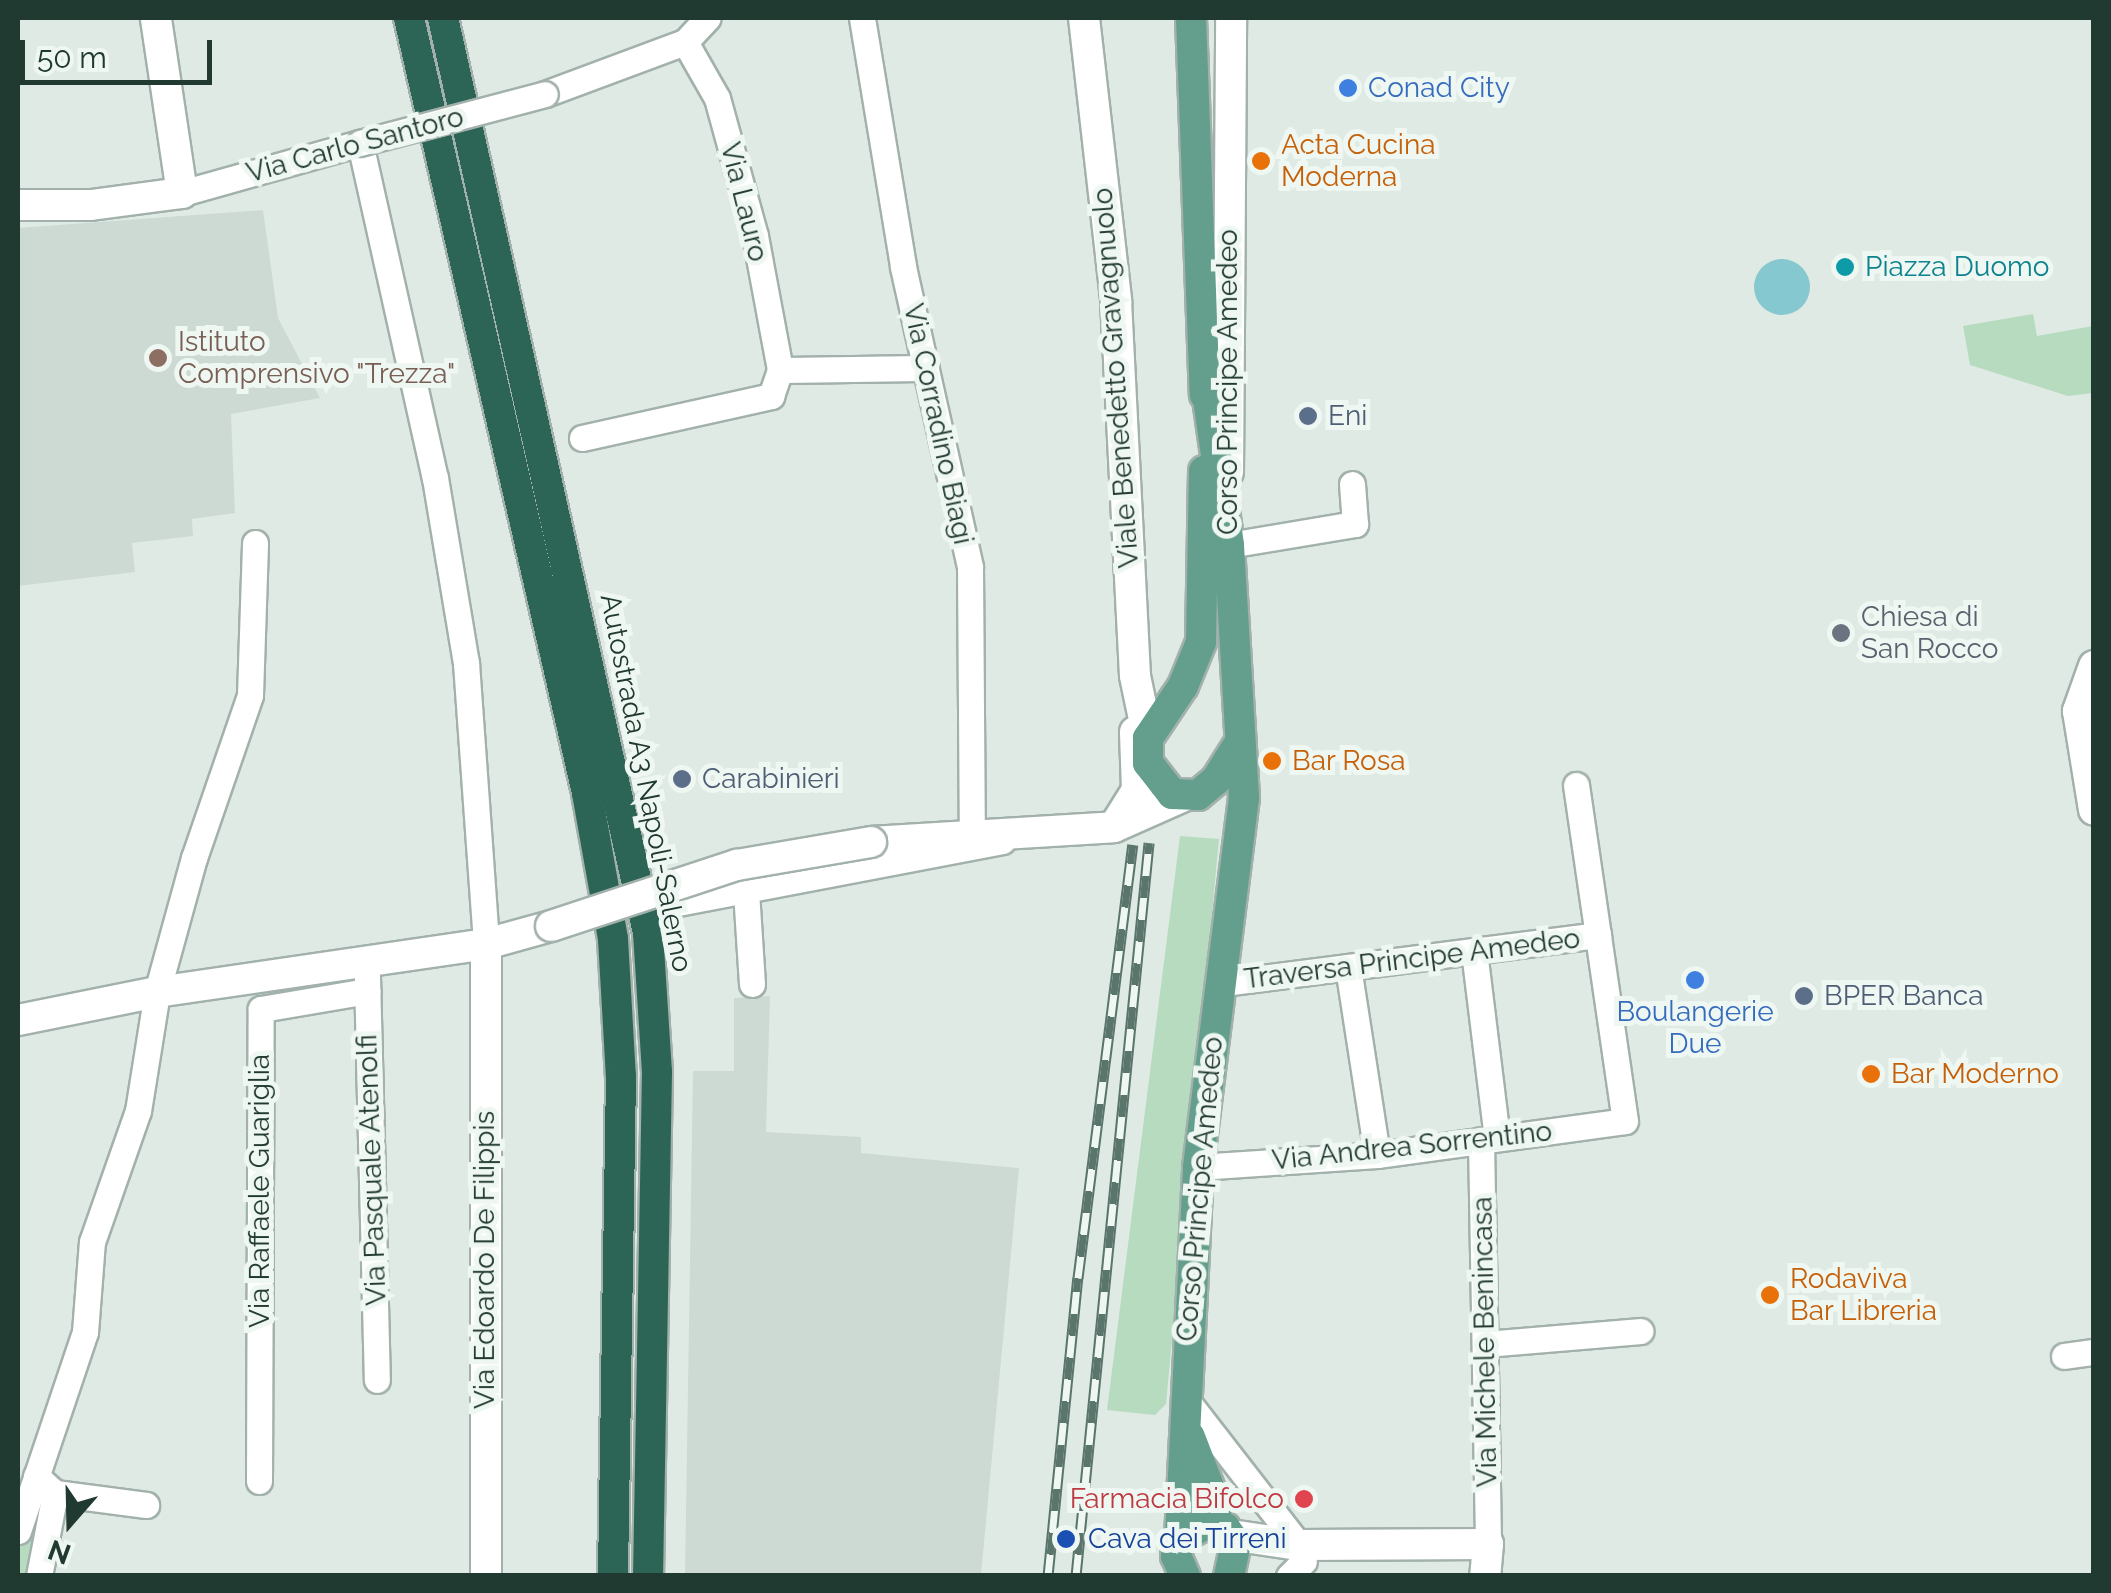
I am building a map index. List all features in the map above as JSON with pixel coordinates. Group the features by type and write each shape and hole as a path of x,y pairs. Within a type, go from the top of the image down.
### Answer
{"highway":[{"path":"409,18 587,793 613,939 621,1076 613,1576"},
{"name":"Autostrada A3 Napoli-Salerno","path":"443,18 598,686 648,933 658,1072 648,1576"}],"main road":[{"path":"1191,18 1205,378 1201,642 1183,686 1142,751 1153,775 1220,810 1236,832"},
{"path":"1205,378 1229,545"},
{"name":"Corso Principe Amedeo","path":"1183,1575 1176,1556 1198,1167 1236,832 1244,798 1229,545"},
{"path":"1191,796 1216,780 1238,746"},
{"path":"1185,1412 1224,1530 1238,1552 1232,1573"},
{"path":"1180,1538 1192,1527 1224,1530"}],"street":[{"path":"156,18 182,193"},
{"path":"684,42 707,18"},
{"name":"Via Corradino Biagi","path":"862,18 926,368 970,567 972,834"},
{"name":"Viale Benedetto Gravagnuolo","path":"1084,18 1116,301 1134,676 1142,751"},
{"name":"Corso Principe Amedeo","path":"1229,545 1232,18"},
{"name":"Via Carlo Santoro","path":"18,205 91,206 182,193 545,94 684,42"},
{"name":"Via Lauro","path":"684,42 717,98 756,236 780,370"},
{"path":"360,143 435,478 466,663 486,944"},
{"path":"582,438 771,396 780,370 926,368"},
{"path":"1229,545 1354,524 1352,484"},
{"path":"39,1576 46,1484 84,1332 92,1242 138,1111 157,992 250,695 255,543"},
{"path":"2094,666 2078,710 2094,810"},
{"path":"1114,827 1136,790 1142,751"},
{"path":"1576,785 1598,934"},
{"path":"18,1020 157,992 486,944 737,865 871,842 1114,827 1191,796"},
{"path":"678,904 966,852 1026,834"},
{"path":"746,890 752,984"},
{"name":"Traversa Principe Amedeo","path":"1218,984 1598,934 1625,1121"},
{"name":"Via Edoardo De Filippis","path":"486,944 486,1576"},
{"name":"Via Michele Benincasa","path":"1474,951 1489,1139 1489,1564"},
{"name":"Via Pasquale Atenolfi","path":"366,959 378,1380"},
{"path":"1348,967 1377,1155"},
{"name":"Via Raffaele Guariglia","path":"259,1481 260,1009 367,991"},
{"name":"Via Andrea Sorrentino","path":"1198,1167 1377,1155 1625,1121"},
{"path":"1486,1344 1640,1332"},
{"path":"2064,1356 2094,1352"},
{"path":"1185,1412 1297,1560"},
{"path":"46,1484 146,1505"},
{"path":"18,1532 46,1484"},
{"path":"1224,1530 1297,1560"},
{"path":"1232,1573 1266,1560 1489,1564"}],"shaded area":[{"name":"Istituto Comprensivo \"Trezza\"","path":"263,210 278,318 320,398 231,414 235,513 192,519 193,536 132,543 135,572 18,586 18,228"},
{"path":"770,996 766,1132 861,1137 861,1153 1019,1168 981,1575 685,1575 693,1071 734,1071 734,998"}],"green space":[{"path":"2033,314 2037,336 2093,326 2093,393 2068,396 1970,365 1963,326"},
{"path":"1180,836 1219,839 1166,1404 1155,1415 1107,1410"},
{"path":"18,1474 42,1521 29,1575 18,1575"}],"water":[{"path":"1782,259 1802,267 1810,287 1802,307 1782,315 1762,307 1754,287 1762,267"}],"railway":[{"path":"1076,1576 1149,843"},
{"path":"1048,1576 1078,1278 1133,844"}],"place":[{"name":"Conad City","path":"1348,88"},
{"name":"Acta Cucina Moderna","path":"1261,161"},
{"name":"Piazza Duomo","path":"1845,267"},
{"name":"Istituto Comprensivo \"Trezza\"","path":"158,358"},
{"name":"Eni","path":"1308,416"},
{"name":"Chiesa di San Rocco","path":"1841,633"},
{"name":"Bar Rosa","path":"1272,761"},
{"name":"Carabinieri","path":"682,779"},
{"name":"Boulangerie Due","path":"1695,980"},
{"name":"BPER Banca","path":"1804,996"},
{"name":"Bar Moderno","path":"1871,1074"},
{"name":"Rodaviva Bar Libreria","path":"1770,1295"},
{"name":"Farmacia Bifolco","path":"1304,1499"},
{"name":"Cava dei Tirreni","path":"1066,1539"}]}
